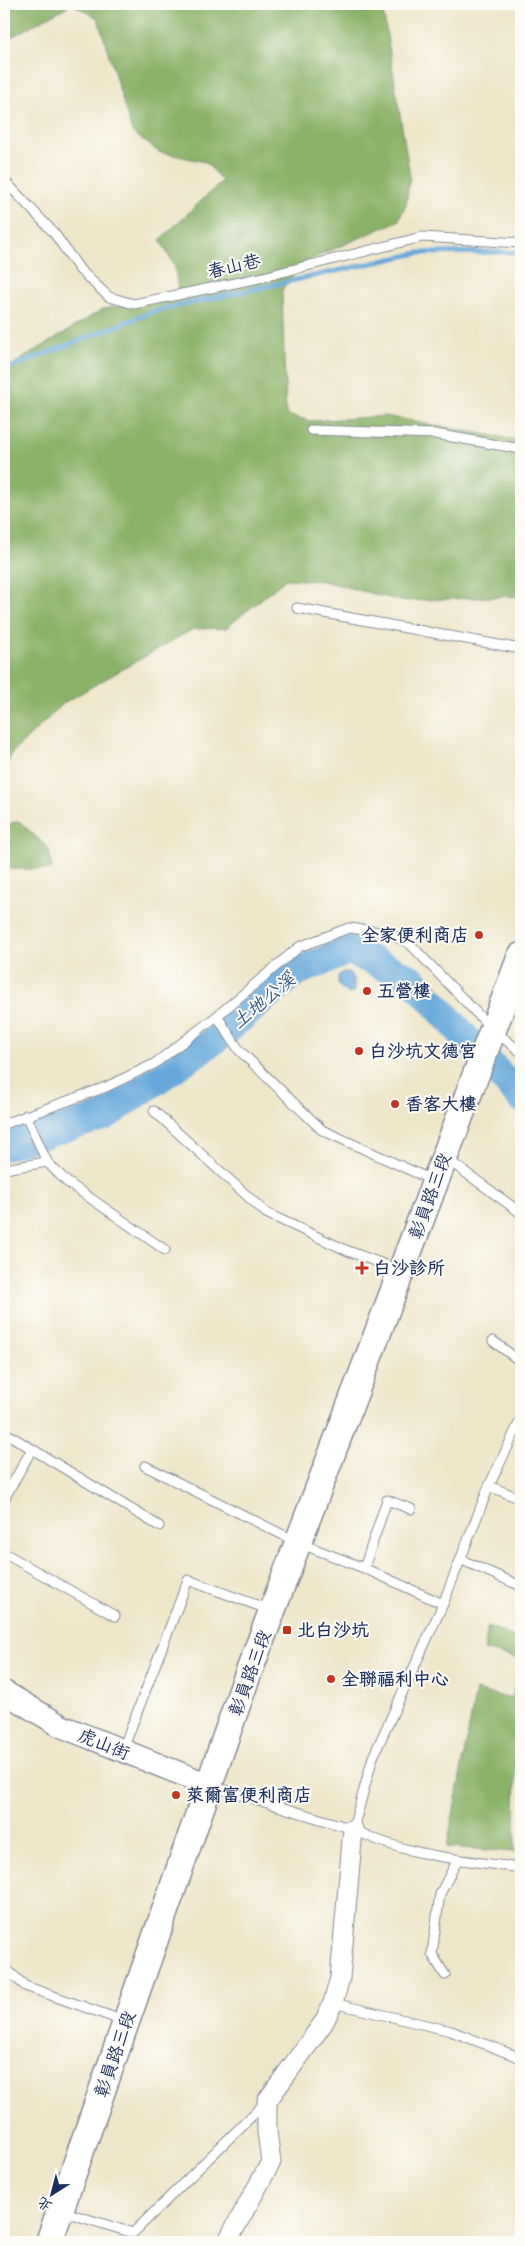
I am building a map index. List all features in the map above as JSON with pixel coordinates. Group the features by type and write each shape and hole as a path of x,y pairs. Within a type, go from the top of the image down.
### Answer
{"main road":[{"name":"彰員路三段","path":"49,2242 209,1785 521,956"}],"street":[{"name":"虎山街","path":"4,1692 62,1726 209,1785"},
{"path":"227,2242 271,2162 267,2131 267,2101 324,2022 333,2003 340,1978 353,1829"}],"lane":[{"name":"春山巷","path":"4,180 54,233 80,270 109,297 134,304 259,278 422,237 521,243"},
{"path":"311,430 435,434 521,449"},
{"path":"297,608 521,649"},
{"path":"4,1124 106,1087 154,1064 219,1020 299,947 350,928 389,933 410,944 490,1036 521,1052"},
{"path":"219,1020 239,1050 322,1130 436,1182"},
{"path":"154,1111 266,1213 348,1251 401,1271"},
{"path":"26,1115 47,1162 67,1182 165,1250"},
{"path":"444,1157 521,1213"},
{"path":"4,1169 47,1162"},
{"path":"493,1342 521,1362"},
{"path":"353,1829 373,1757 443,1604 462,1560 489,1486 521,1419"},
{"path":"4,1432 160,1526"},
{"path":"4,1499 32,1449"},
{"path":"145,1466 299,1543 364,1568 443,1604"},
{"path":"489,1486 521,1499"},
{"path":"364,1568 387,1500 411,1509"},
{"path":"4,1552 115,1616"},
{"path":"462,1560 521,1586"},
{"path":"122,1751 188,1580 273,1611"},
{"path":"209,1785 353,1829 372,1839 403,1849 521,1868"},
{"path":"445,1975 432,1954 440,1894 458,1859"},
{"path":"4,1967 25,1986 126,2022"},
{"path":"333,2003 452,2031 521,2058"},
{"path":"60,2211 132,2233 267,2101"}],"green space":[{"path":"4,4 72,4 4,41"},
{"path":"72,4 382,4 410,176 406,205 398,221 302,263 282,290 286,415 311,421 385,416 521,441 521,596 401,601 323,581 286,579 226,628 193,629 65,702 11,754 4,775 4,370 103,309 179,296 175,267 160,240 222,181 206,162 159,152 132,132 98,18"},
{"path":"4,817 9,824 19,821 49,849 52,869 6,869 6,949 4,949"},
{"path":"488,1626 521,1640 521,1740 516,1753 515,1852 447,1847 476,1690 512,1699 520,1659 484,1650"}],"water":[{"path":"343,972 349,972 354,980 354,991 350,994 338,985 338,976"}],"waterway":[{"path":"4,370 155,311 418,253 521,252"},
{"name":"土地公溪","path":"4,1146 105,1116 216,1039 296,972 349,950 413,980 521,1098"}],"place":[{"name":"全家便利商店","path":"479,935"},
{"name":"五營樓","path":"367,991"},
{"name":"白沙坑文德宮","path":"359,1051"},
{"name":"香客大樓","path":"395,1104"},
{"name":"白沙診所","path":"362,1268"},
{"name":"北白沙坑","path":"287,1630"},
{"name":"全聯福利中心","path":"331,1679"},
{"name":"萊爾富便利商店","path":"176,1795"}]}
